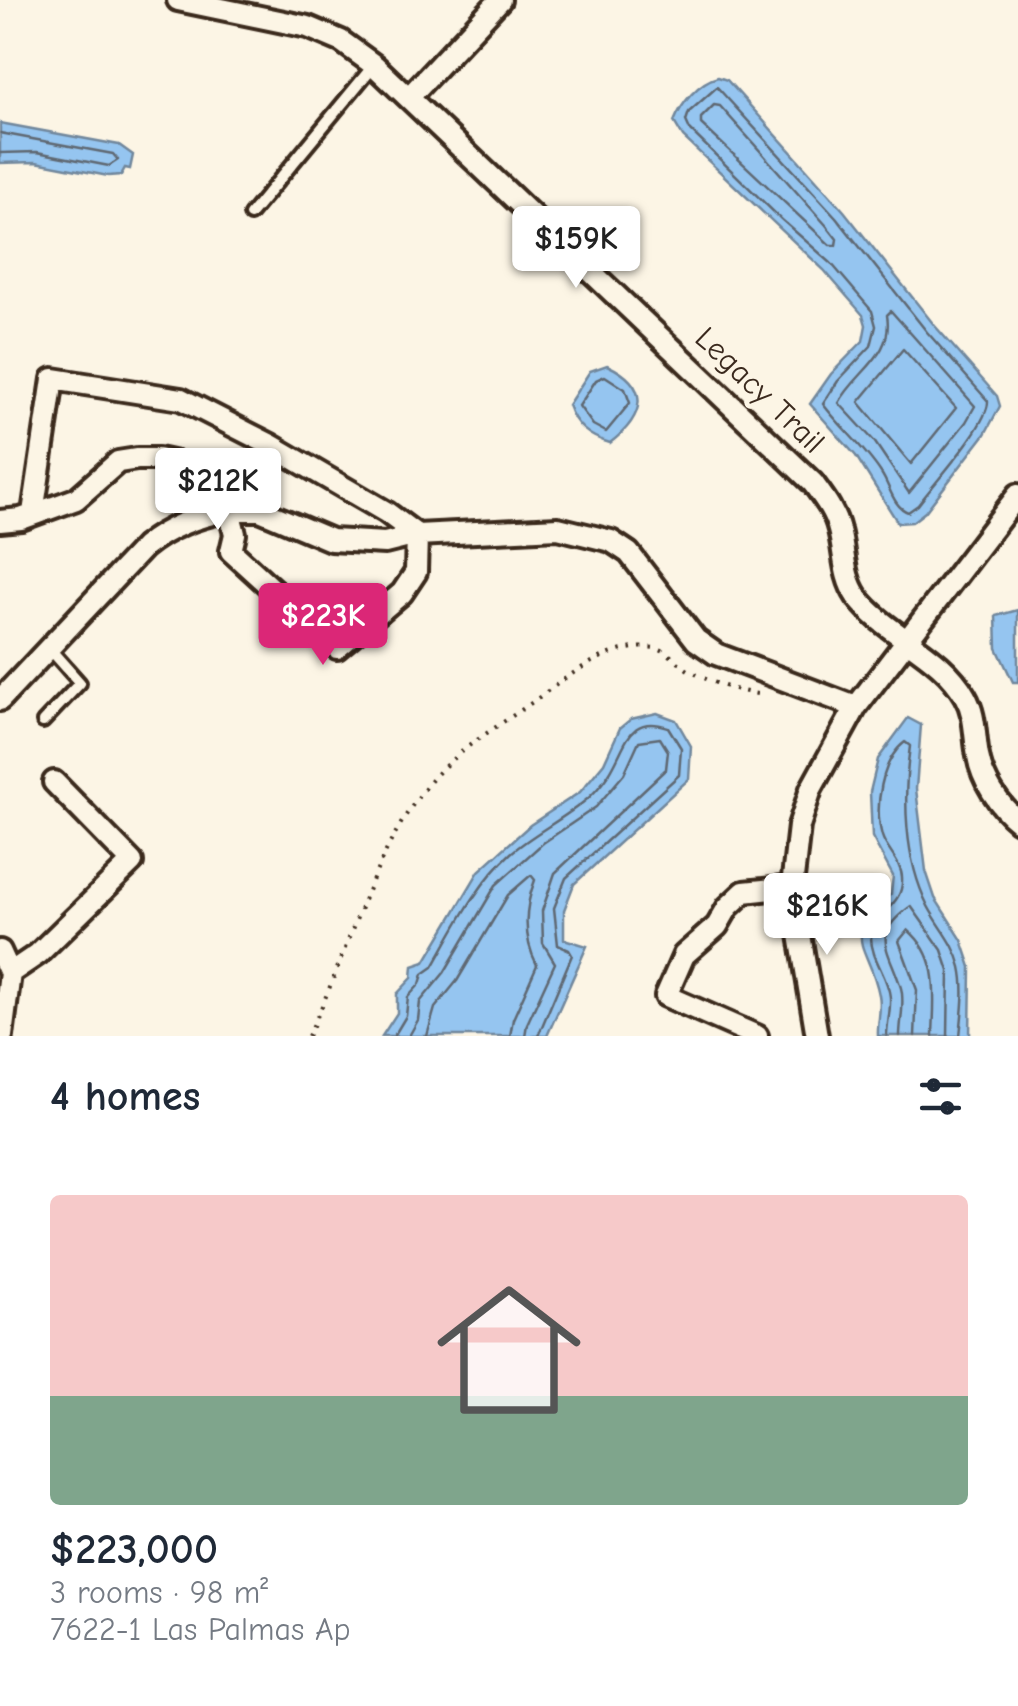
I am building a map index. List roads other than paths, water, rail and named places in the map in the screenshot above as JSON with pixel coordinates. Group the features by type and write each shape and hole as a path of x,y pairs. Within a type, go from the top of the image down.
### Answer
{"street":[{"name":"Legacy Trail","path":"178,0 308,27 341,41 374,65 814,483 839,529 846,574 854,593 869,611 953,678 967,698 985,778 998,800 1018,821"},
{"path":"409,96 500,0"},
{"path":"34,513 54,379 181,399 271,444 417,534"},
{"path":"0,521 21,519 76,498 118,462 158,459 181,464 213,482 229,510 234,534 232,551 337,648 402,593 416,572 417,534"},
{"path":"817,1036 792,887 799,826 811,790 856,707 1018,495"},
{"path":"0,700 162,533 186,521 229,510 260,510 331,540 385,543 417,534 558,528 611,542 630,553 669,609 696,640 716,654 856,707"},
{"path":"10,973 38,954 132,862 54,782"},
{"path":"757,1036 666,996 684,954 717,926 728,907 744,892 792,887"},
{"path":"0,950 10,973 2,1036"}],"lane":[{"path":"250,215 374,65"},
{"path":"43,722 80,682 49,647"}],"water":[{"path":"718,77 727,80 844,211 935,326 997,396 1000,406 985,434 925,512 912,522 898,523 856,456 810,404 831,374 863,341 863,315 824,270 683,137 674,122 691,95"},
{"path":"0,123 119,145 133,155 130,169 108,176 36,162 0,163"},
{"path":"607,365 631,382 638,402 631,422 610,443 584,430 568,405 590,371"},
{"path":"1018,610 1018,682 1013,682 997,648 996,616"},
{"path":"657,713 676,720 691,746 689,779 574,884 564,910 564,939 587,946 547,1036 382,1036 397,1013 397,994 412,978 413,966 425,962 479,871 530,825 580,792 604,763 620,728 631,719"},
{"path":"908,718 921,725 916,789 926,871 935,898 962,940 971,967 970,1036 878,1036 879,995 861,933 865,922 891,894 893,876 872,837 870,792 878,759"}]}
